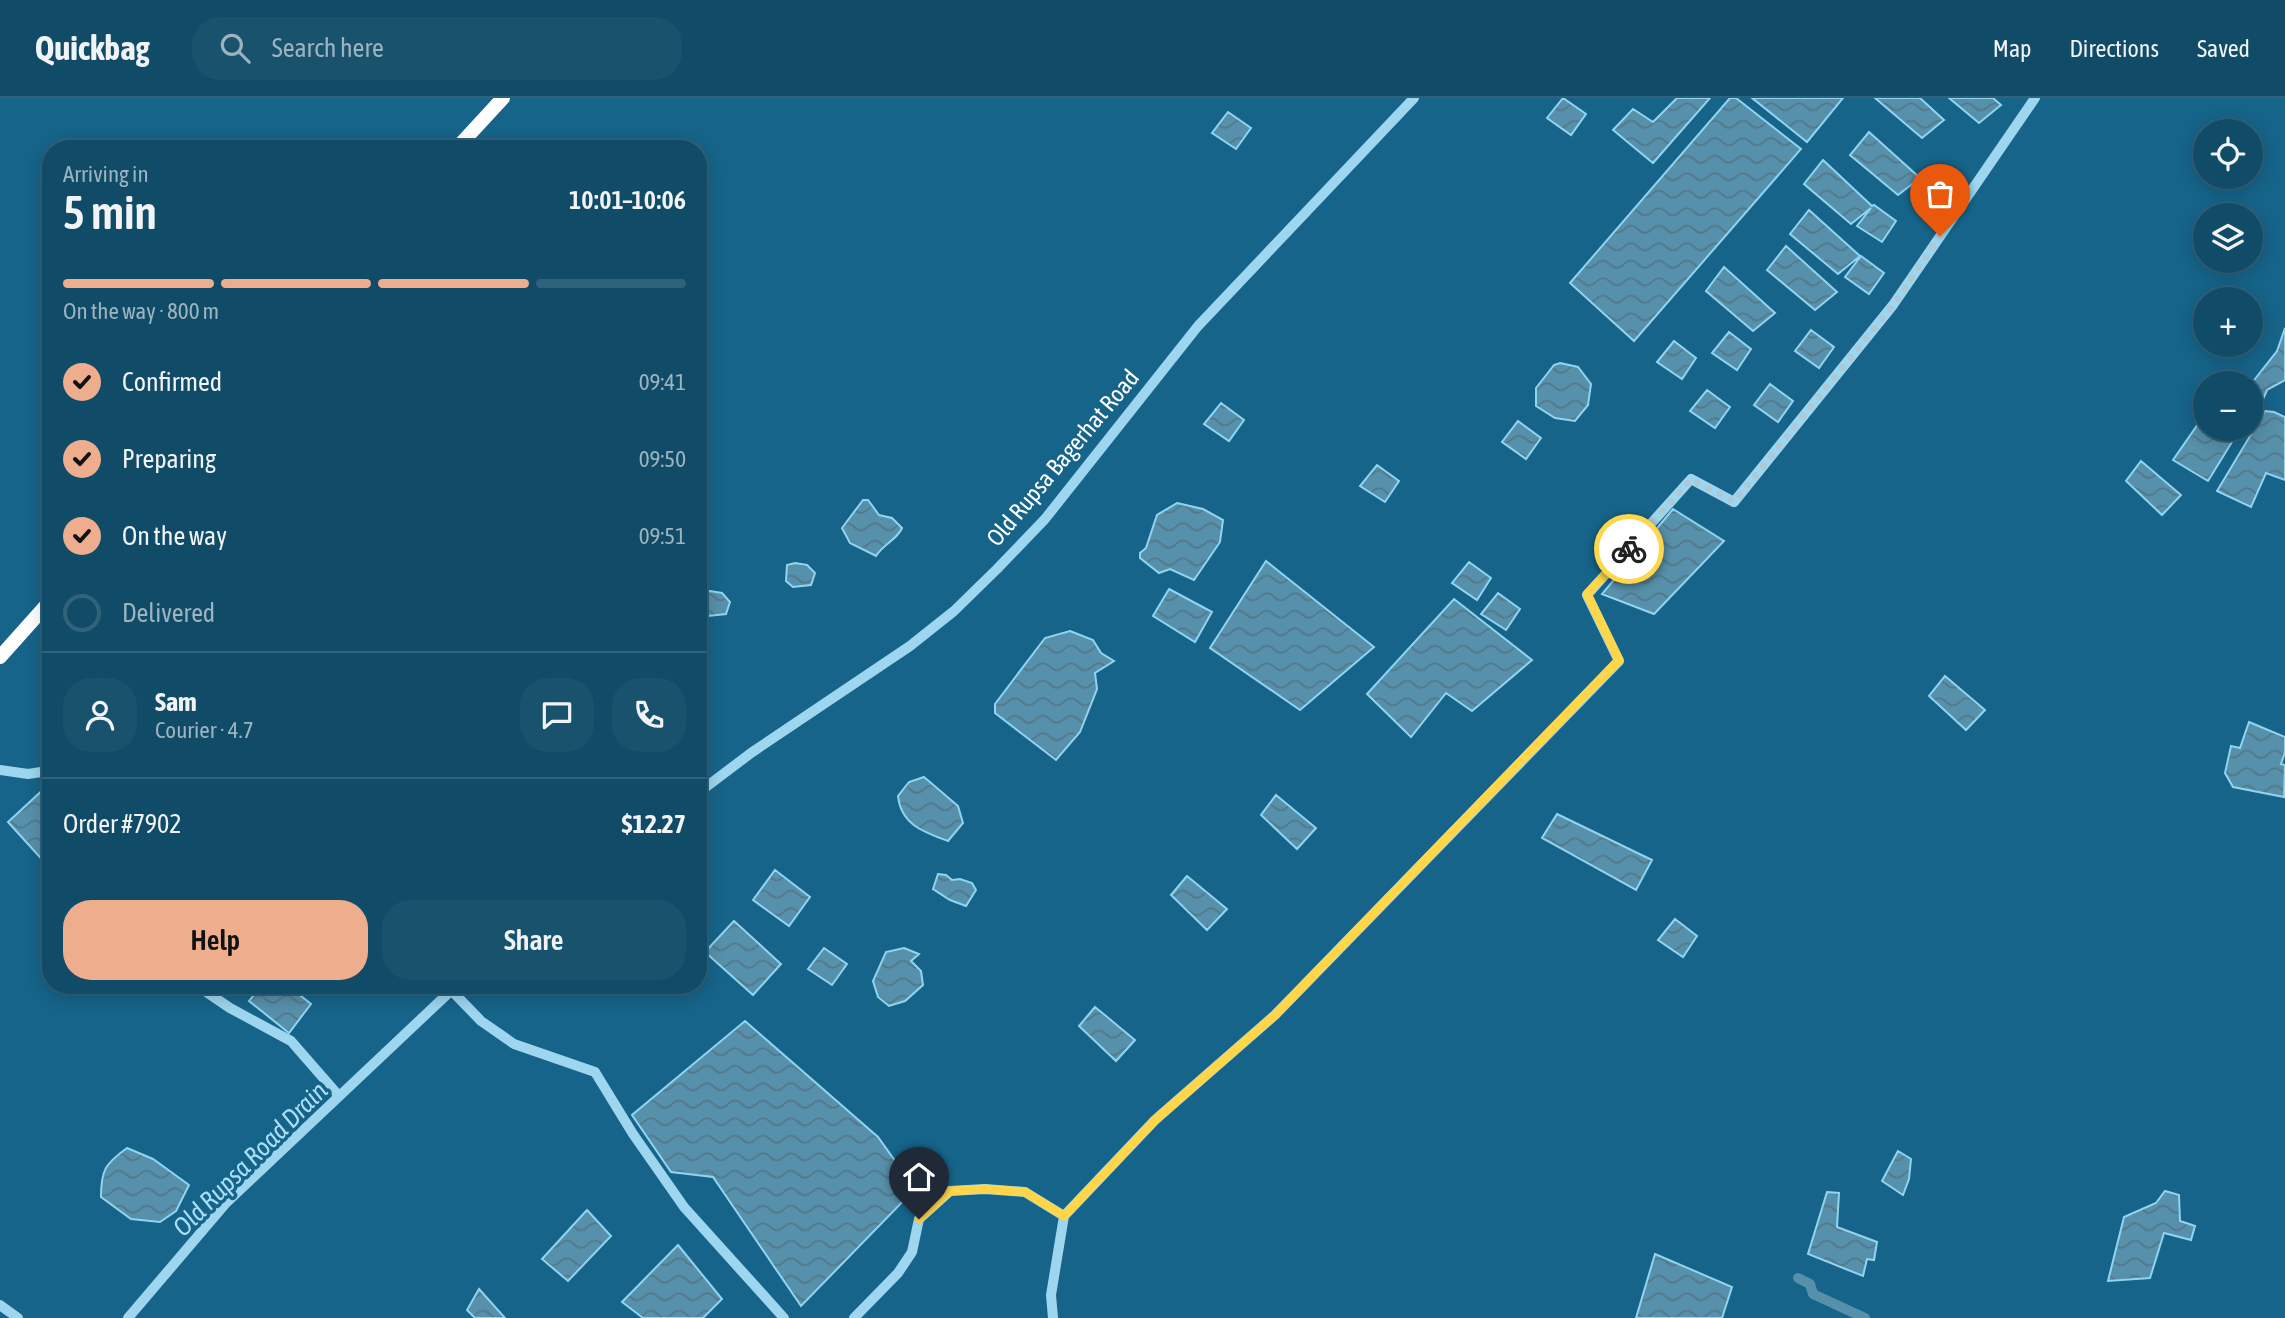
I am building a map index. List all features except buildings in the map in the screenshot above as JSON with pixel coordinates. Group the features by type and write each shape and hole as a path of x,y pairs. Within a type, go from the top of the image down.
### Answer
{"highway":[{"path":"464,140 503,98"},
{"path":"0,657 42,610"}],"street":[{"name":"Old Rupsa Bagerhat Road","path":"707,786 751,753 910,646 954,611 1045,519 1198,326 1415,98"},
{"path":"1044,1318 1051,1295 1064,1216 1155,1120 1275,1015 1619,660 1587,594 1691,479 1734,502 1893,305 2035,98"},
{"path":"0,770 28,774 42,772"},
{"path":"209,994 291,1041 339,1096"},
{"path":"128,1318 226,1203 449,994"},
{"path":"460,994 481,1021 514,1044 595,1072 684,1207 784,1318"},
{"path":"853,1318 898,1273 912,1252 919,1219 950,1191 985,1189 1025,1192 1064,1216"},
{"path":"1051,1295 1053,1318"},
{"path":"0,1305 18,1318"}],"water":[{"path":"1563,98 1586,114 1571,135 1547,118"},
{"path":"1677,98 1710,98 1653,163 1613,130 1633,109 1653,122"},
{"path":"1730,98 1736,98 1801,149 1634,341 1570,283"},
{"path":"1752,98 1843,98 1807,142"},
{"path":"1875,98 1920,98 1944,120 1922,138"},
{"path":"1949,98 1993,98 2001,105 1979,123"},
{"path":"1228,112 1251,128 1236,149 1212,133"},
{"path":"1869,132 1920,178 1898,195 1850,155"},
{"path":"1823,160 1872,206 1896,221 1882,242 1857,226 1871,208 1851,224 1804,184"},
{"path":"1809,210 1860,256 1838,274 1790,234"},
{"path":"1786,246 1837,292 1815,310 1767,270"},
{"path":"1861,256 1884,273 1869,294 1845,277"},
{"path":"1724,267 1775,313 1753,331 1706,291"},
{"path":"2285,328 2285,380 2267,390 2263,399 2261,371 2277,351"},
{"path":"1811,330 1834,347 1819,368 1795,351"},
{"path":"1729,332 1751,349 1737,370 1712,353"},
{"path":"1674,341 1696,358 1682,379 1657,362"},
{"path":"1560,363 1578,367 1591,384 1588,405 1575,421 1555,418 1536,406 1536,388 1554,365"},
{"path":"1770,384 1793,401 1778,422 1754,405"},
{"path":"1707,390 1730,407 1715,428 1690,411"},
{"path":"1221,403 1244,420 1229,441 1204,424"},
{"path":"2265,411 2274,412 2285,417 2285,480 2266,473 2251,507 2217,491 2247,441 2263,441"},
{"path":"1518,421 1541,438 1526,459 1502,442"},
{"path":"2193,431 2193,441 2233,441 2208,481 2173,460"},
{"path":"2141,461 2181,495 2162,515 2126,481"},
{"path":"1377,465 1399,481 1385,502 1360,486"},
{"path":"863,500 868,500 879,515 892,518 902,528 876,556 850,543 842,528"},
{"path":"1177,503 1203,509 1223,520 1220,542 1194,580 1170,569 1159,573 1140,558 1157,515"},
{"path":"1673,509 1724,541 1654,614 1602,594"},
{"path":"1266,561 1374,647 1300,710 1210,648"},
{"path":"1469,562 1491,578 1477,600 1452,583"},
{"path":"787,565 807,565 815,573 811,585 793,587 786,581"},
{"path":"1169,589 1212,612 1195,642 1153,616"},
{"path":"707,592 722,593 730,602 726,614 707,615"},
{"path":"1498,593 1520,609 1506,630 1481,614"},
{"path":"1454,599 1532,660 1472,711 1446,693 1411,737 1367,694"},
{"path":"1070,631 1093,640 1101,653 1114,661 1095,673 1097,689 1080,732 1056,760 995,713 995,704 1045,638"},
{"path":"1945,676 1985,710 1966,730 1929,696"},
{"path":"2249,722 2285,737 2285,752 2281,764 2285,765 2284,797 2233,787 2225,773 2231,746 2240,748"},
{"path":"924,777 958,806 963,823 948,841 915,826 900,806 898,796 909,782"},
{"path":"42,791 42,860 8,822"},
{"path":"1276,795 1316,828 1297,849 1261,815"},
{"path":"1557,814 1652,860 1636,890 1542,838"},
{"path":"775,870 810,897 789,926 753,900"},
{"path":"938,874 946,875 952,880 960,879 972,883 976,890 966,906 933,889"},
{"path":"1187,876 1227,909 1207,930 1171,895"},
{"path":"1675,919 1697,936 1683,957 1658,940"},
{"path":"734,921 781,964 753,995 707,954 707,950"},
{"path":"824,948 847,964 832,985 808,969"},
{"path":"904,948 919,954 911,961 921,971 923,985 905,1001 889,1006 878,997 873,981 886,952"},
{"path":"255,994 298,994 311,1004 289,1033 249,1001"},
{"path":"1095,1007 1135,1040 1116,1061 1079,1026"},
{"path":"745,1021 878,1137 915,1189 801,1306 713,1177 671,1172 632,1115"},
{"path":"127,1148 153,1159 189,1185 176,1211 160,1222 131,1219 101,1197 106,1168"},
{"path":"1898,1151 1911,1159 1909,1179 1903,1195 1882,1181"},
{"path":"2165,1191 2179,1195 2180,1221 2195,1226 2191,1240 2164,1233 2150,1278 2108,1281 2124,1217 2156,1203"},
{"path":"1827,1192 1839,1193 1837,1227 1877,1242 1874,1260 1867,1259 1863,1276 1808,1254"},
{"path":"587,1210 611,1236 568,1281 542,1259"},
{"path":"678,1245 722,1299 703,1318 643,1318 622,1302"},
{"path":"1655,1254 1732,1287 1722,1318 1636,1318"},
{"path":"479,1289 505,1318 475,1318 467,1310"}],"waterway":[{"path":"1798,1278 1810,1284 1813,1294 1865,1318"}],"way so far":[{"path":"1629,549 1691,479 1734,502 1893,305 1940,236"}],"route":[{"path":"919,1219 950,1191 985,1189 1025,1192 1064,1216 1155,1120 1275,1015 1619,660 1587,594 1629,549"}],"water label":[{"name":"Old Rupsa Road Drain","path":"250,1159"}]}
